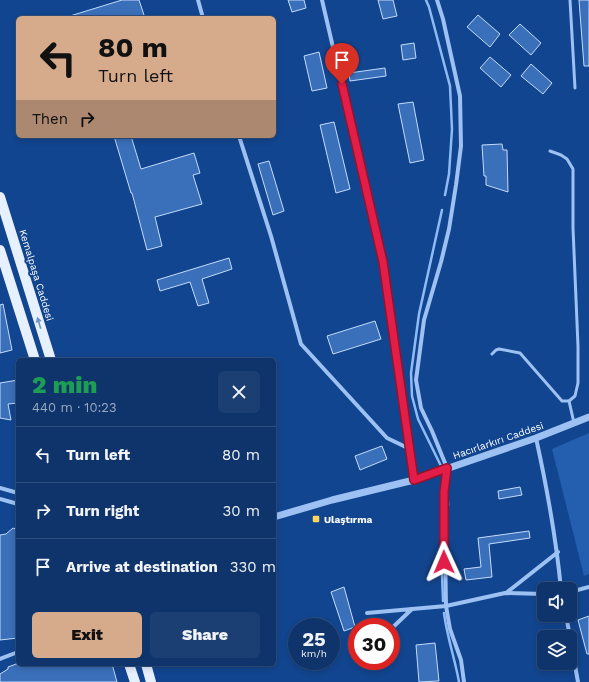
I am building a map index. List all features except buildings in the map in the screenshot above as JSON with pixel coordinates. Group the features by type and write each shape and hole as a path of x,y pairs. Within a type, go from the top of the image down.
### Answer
{"main road":[{"name":"Kemalpaşa Caddesi","path":"0,197 50,358"},
{"path":"0,250 4,273 34,358"},
{"path":"130,666 135,682"},
{"path":"147,666 151,682"}],"street":[{"path":"198,0 202,16"},
{"path":"322,0 383,262 414,480"},
{"path":"437,0 445,26 460,96 461,146 449,229 424,320 416,380 420,408 432,431 447,468 444,492 446,606 450,629 461,660 464,682"},
{"path":"240,138 271,236 301,344 387,438 410,449"},
{"name":"Hacırlarkırı Caddesi","path":"276,516 332,500 414,480 536,438 589,417"},
{"path":"536,438 549,496 558,552 560,582"},
{"path":"0,488 16,492"},
{"path":"0,499 16,503"},
{"path":"505,593 558,552"},
{"path":"577,590 589,586"},
{"path":"367,613 446,606 505,593 537,594"},
{"path":"400,620 412,609"},
{"path":"567,622 578,682"},
{"path":"0,659 16,653"}],"lane":[{"path":"570,0 575,88"},
{"path":"492,354 499,349 520,353 562,401 569,401 575,396 578,383 578,346 573,228 573,169 567,159 550,151"},
{"path":"569,401 574,423"}],"shaded area":[{"path":"589,433 589,574 584,576 552,449"}],"waterway":[{"path":"426,0 450,86 452,129 449,174 445,195"},
{"path":"441,466 418,419 412,396 411,373 419,314 442,210"},
{"path":"446,515 448,505 447,482"},
{"path":"443,532 441,548 443,601"},
{"path":"444,613 459,682"}],"place":[{"name":"Ulaştırma","path":"316,519"}],"route":[{"path":"342,84 383,262 414,480 447,468 444,492 444,562"}]}
